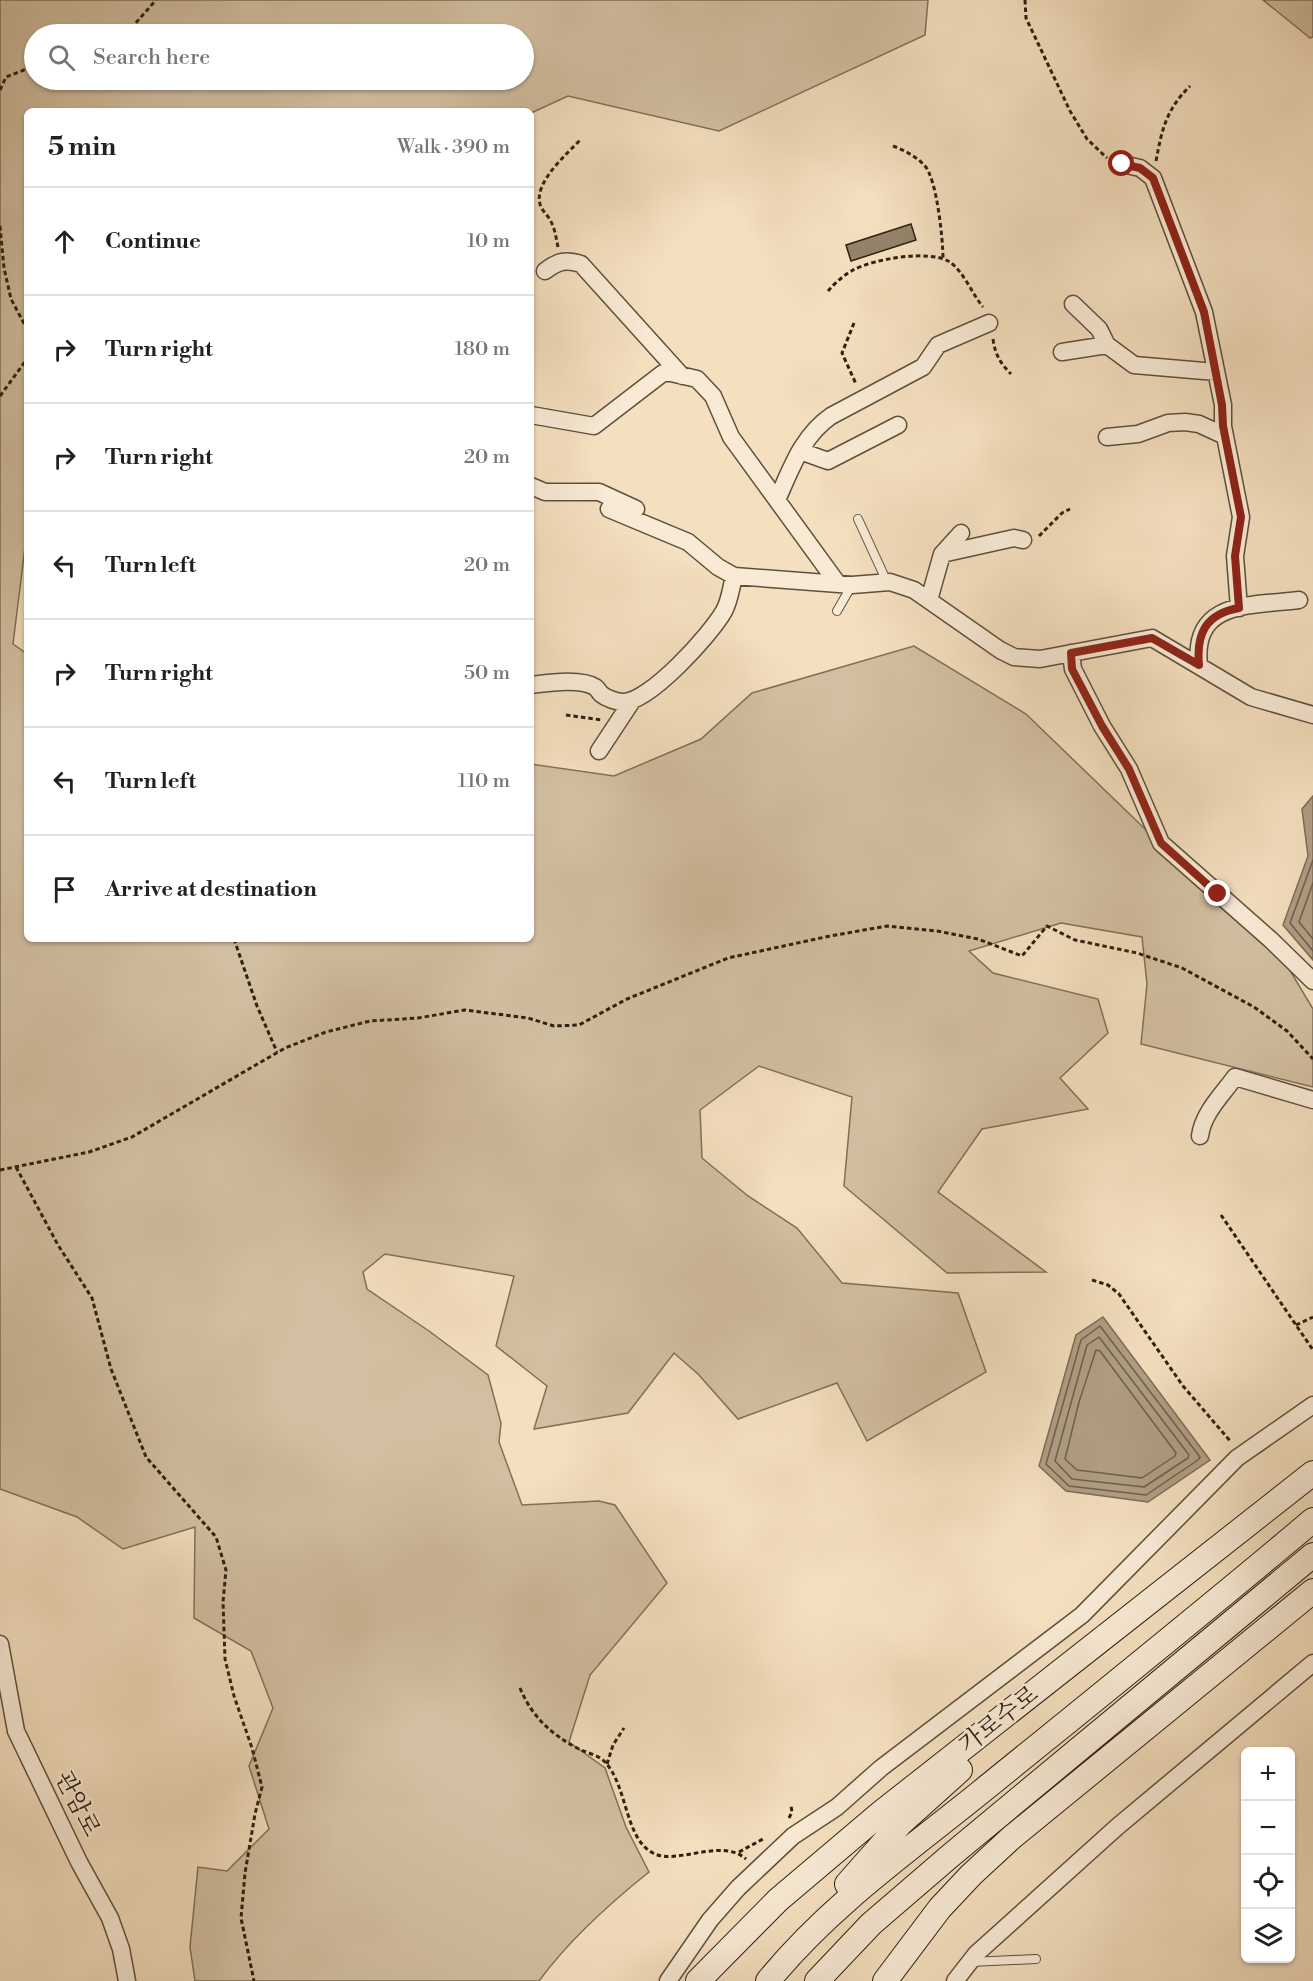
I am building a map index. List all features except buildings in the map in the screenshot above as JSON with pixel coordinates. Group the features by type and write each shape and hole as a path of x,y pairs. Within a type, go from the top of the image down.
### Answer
{"main road":[{"name":"가로수로","path":"698,1981 770,1907 882,1812 1313,1473"},
{"name":"가로수로","path":"768,1981 792,1952 851,1895 1221,1597 1313,1520"},
{"path":"817,1981 872,1924 950,1856 1313,1555"},
{"path":"885,1981 940,1908 1011,1838 1313,1591"},
{"path":"792,1952 828,1906 901,1823 1031,1710 1072,1663"}],"street":[{"path":"1122,164 1140,168 1153,178 1204,312 1241,517 1235,556 1239,608"},
{"path":"545,271 561,261 581,264 682,376"},
{"path":"1074,304 1099,329 1107,345 1134,365 1216,372"},
{"path":"777,500 800,451 818,425 923,367 938,345 989,323"},
{"path":"1062,352 1107,345"},
{"path":"534,416 594,426 663,374 697,379 713,396 731,437 777,500 845,584"},
{"path":"1107,437 1138,434 1168,423 1185,422 1199,424 1225,436"},
{"path":"800,451 828,461 898,425"},
{"path":"534,487 545,492 599,492 687,532 700,551"},
{"path":"609,509 687,542 718,567 734,576 845,584 888,582 914,590 1000,650 1014,657 1040,658 1152,638 1251,697 1313,715"},
{"path":"929,600 942,554 961,533"},
{"path":"942,554 1014,538 1023,540"},
{"path":"534,685 565,682 582,684 595,687 603,696 621,702 632,701 648,693 697,647 723,614 734,576"},
{"path":"1199,665 1197,648 1204,627 1217,614 1239,608 1299,600"},
{"path":"1071,653 1072,669 1102,726 1129,769 1161,843 1271,940 1313,981"},
{"path":"599,751 632,701"},
{"path":"1200,1136 1208,1113 1235,1077 1313,1100"},
{"path":"668,1981 710,1920 738,1888 793,1836 837,1808 881,1768 1082,1615 1190,1505 1243,1455 1313,1405"},
{"name":"관암로","path":"0,1644 16,1731 79,1862 110,1918 121,1949 127,1981"},
{"path":"955,1981 970,1962 1008,1925 1117,1827 1313,1663"}],"lane":[{"path":"858,519 888,582"},
{"path":"837,610 845,584"},
{"path":"970,1962 1036,1959"}],"path":[{"path":"135,24 156,0"},
{"path":"1025,0 1026,18 1070,111 1087,139 1112,161 1122,164"},
{"path":"0,90 6,76 24,70"},
{"path":"1153,178 1165,123 1175,101 1190,86"},
{"path":"561,261 555,232 550,220 540,207 539,197 547,177 581,139"},
{"path":"893,146 905,151 926,167 935,193 943,239 943,259"},
{"path":"0,226 10,299 24,323"},
{"path":"828,291 854,270 908,256 932,257 950,262 987,311 995,351 999,360 1011,374"},
{"path":"854,323 842,353 864,398"},
{"path":"0,396 24,363"},
{"path":"1023,540 1031,544 1062,513 1070,509"},
{"path":"566,715 619,722"},
{"path":"0,1170 89,1152 132,1137 285,1048 326,1032 370,1021 418,1018 465,1010 528,1018 554,1026 579,1025 627,999 728,958 887,926 968,937 1022,956 1047,926 1076,940 1137,953 1182,968 1254,1007 1287,1031 1313,1059"},
{"path":"235,942 257,1006 277,1053"},
{"path":"16,1167 58,1245 92,1298 111,1369 146,1457 216,1537 226,1570 223,1602 225,1659 262,1787 245,1873 241,1918 254,1981"},
{"path":"1221,1215 1313,1350"},
{"path":"1092,1280 1108,1286 1119,1294 1194,1401 1243,1455"},
{"path":"1296,1325 1313,1317"},
{"path":"520,1688 525,1700 544,1726 563,1740 603,1761 620,1786 635,1833 644,1846 654,1854 669,1856 716,1850 739,1852 766,1838"},
{"path":"607,1766 613,1744 624,1728"},
{"path":"784,1824 789,1820 792,1812 790,1806"},
{"path":"739,1852 760,1867"}],"shaded area":[{"path":"0,0 928,0 925,35 719,131 568,96 534,112 534,108 24,108 24,555 13,644 24,652 24,942 534,942 534,764 614,776 701,739 752,693 914,646 1026,714 1173,856 1276,947 1313,1009 1313,1087 1141,1044 1147,984 1142,937 1061,923 969,951 993,973 1098,999 1108,1033 1060,1078 1088,1109 982,1129 938,1192 1046,1272 947,1273 844,1186 852,1097 759,1066 700,1110 702,1158 748,1196 797,1228 842,1283 958,1293 986,1372 867,1441 837,1383 738,1419 698,1374 674,1353 628,1413 534,1429 547,1386 496,1346 514,1276 385,1254 363,1272 367,1289 488,1375 501,1423 499,1442 522,1505 599,1501 615,1505 667,1583 590,1675 569,1742 605,1768 626,1827 649,1872 590,1923 539,1981 195,1981 190,1947 198,1867 227,1871 269,1829 249,1766 273,1708 251,1651 194,1618 195,1527 123,1549 77,1517 0,1489"},
{"path":"1263,0 1313,0 1313,37 1310,38"}],"water":[{"path":"1313,796 1313,960 1283,925 1308,856 1302,809"},
{"path":"1103,1317 1210,1460 1148,1502 1066,1491 1039,1466 1076,1335"}],"route":[{"path":"1122,164 1140,168 1153,178 1204,312 1241,517 1235,556 1239,608 1217,614 1204,627 1197,648 1199,665 1152,638 1071,653 1072,669 1102,726 1129,769 1161,843 1218,894"}]}
